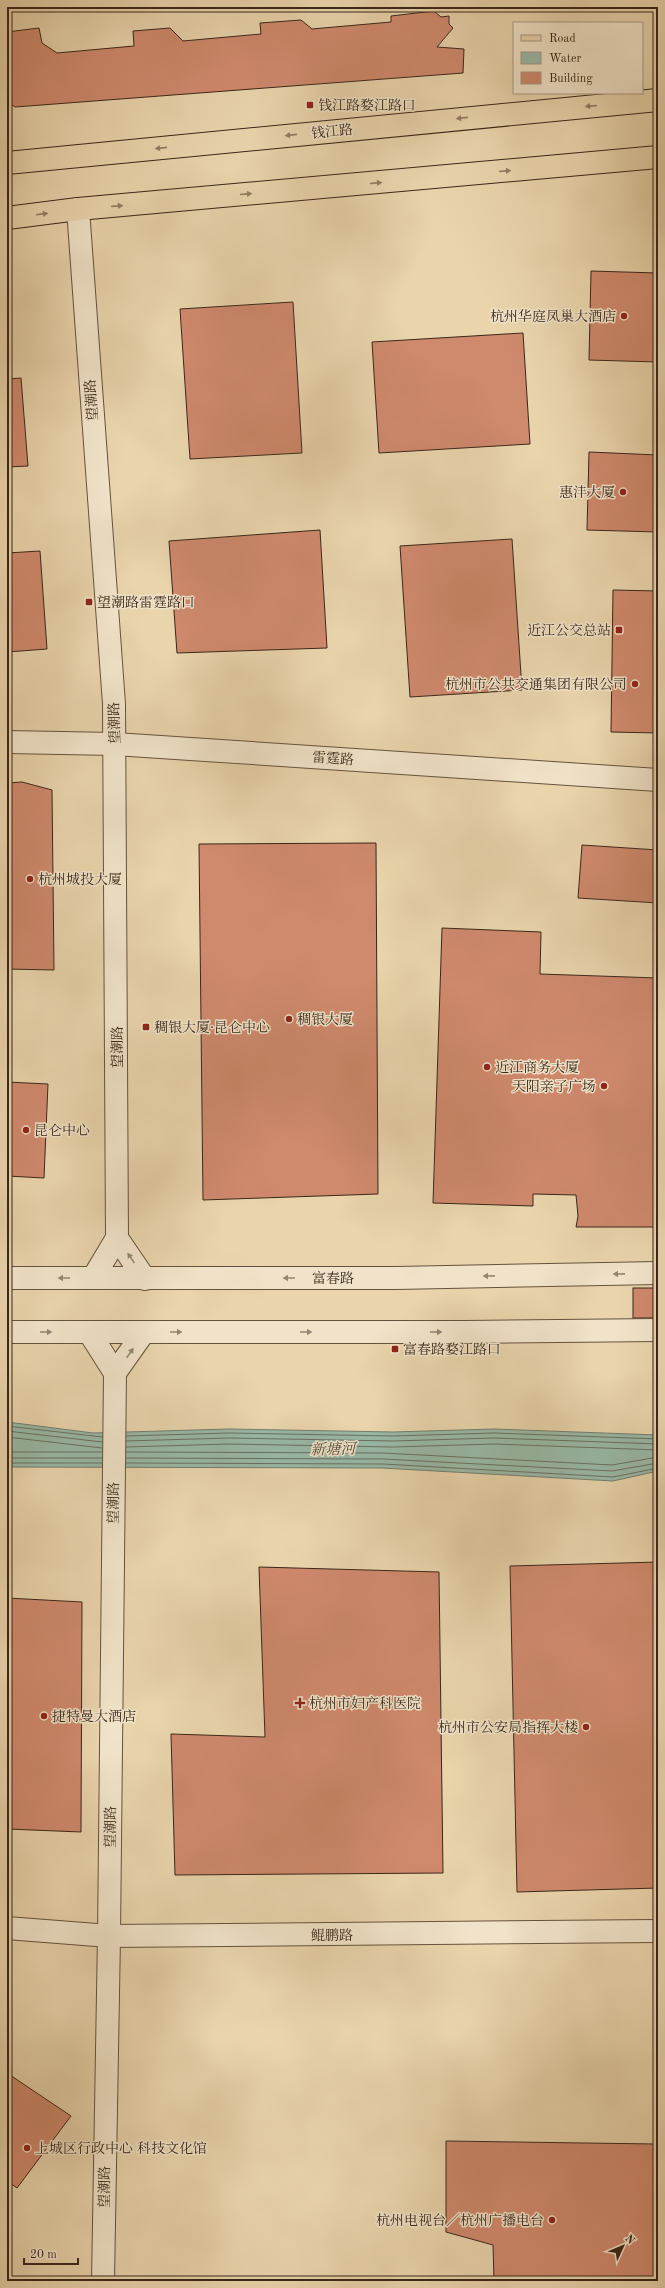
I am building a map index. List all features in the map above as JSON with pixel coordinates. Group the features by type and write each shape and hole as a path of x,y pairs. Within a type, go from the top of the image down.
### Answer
{"main road":[{"name":"钱江路","path":"7,163 658,100"},
{"path":"7,218 78,209 658,157"}],"street":[{"name":"望潮路","path":"78,209 115,744 117,1238"},
{"name":"雷霆路","path":"7,742 115,744 658,780"},
{"path":"93,1278 117,1238 145,1279"},
{"name":"富春路","path":"7,1278 396,1278 658,1273"},
{"path":"7,1332 465,1332 658,1330"},
{"path":"89,1332 115,1383"},
{"path":"115,1383 144,1332"},
{"name":"望潮路","path":"103,2281 109,1936 115,1383"},
{"name":"鲲鹏路","path":"7,1928 109,1936 658,1931"}],"water":[{"name":"新塘河","path":"7,1422 93,1433 229,1429 393,1432 494,1429 658,1435 658,1471 613,1481 382,1468 7,1467"}],"building":[{"path":"434,11 441,17 449,16 449,24 453,28 437,47 464,49 463,73 15,107 7,101 7,32 39,28 42,43 57,53 134,46 133,31 170,28 183,41 261,34 260,23 301,20 312,29 391,22 391,16"},
{"name":"杭州华庭凤巢大酒店","path":"591,271 658,273 658,362 589,360"},
{"path":"293,302 302,453 190,459 180,309"},
{"path":"523,333 530,444 379,453 372,342"},
{"path":"21,378 28,466 7,467 7,379"},
{"name":"惠沣大厦","path":"589,452 658,455 658,532 587,530"},
{"path":"320,530 327,648 177,653 169,541"},
{"path":"512,539 522,690 410,697 400,546"},
{"path":"40,551 47,649 7,652 7,553"},
{"name":"杭州市公共交通集团有限公司","path":"613,590 658,591 658,733 611,732"},
{"name":"杭州城投大厦","path":"22,782 52,790 54,970 7,969 7,783"},
{"name":"稠银大厦","path":"376,843 378,1194 203,1200 199,844"},
{"path":"582,845 658,850 658,903 578,898"},
{"path":"442,928 541,932 540,974 658,978 658,1227 576,1227 578,1216 576,1195 533,1194 533,1206 433,1203"},
{"name":"昆仑中心","path":"7,1082 48,1084 44,1178 7,1176"},
{"path":"633,1288 658,1288 658,1318 633,1318"},
{"name":"杭州市公安局指挥大楼","path":"658,1562 658,1888 517,1892 510,1566"},
{"name":"杭州市妇产科医院","path":"259,1567 439,1572 443,1873 175,1875 171,1734 265,1737"},
{"name":"捷特曼大酒店","path":"7,1598 82,1602 81,1832 7,1829"},
{"name":"上城区行政中心 科技文化馆","path":"7,2073 71,2116 17,2188 7,2181"},
{"name":"杭州电视台／杭州广播电台","path":"446,2141 655,2144 655,2208 658,2208 658,2281 494,2281 493,2245 446,2232"}],"place":[{"name":"钱江路婺江路口","path":"310,105"},
{"name":"杭州华庭凤巢大酒店","path":"624,316"},
{"name":"惠沣大厦","path":"623,492"},
{"name":"望潮路雷霆路口","path":"89,602"},
{"name":"近江公交总站","path":"619,630"},
{"name":"杭州市公共交通集团有限公司","path":"635,684"},
{"name":"杭州城投大厦","path":"30,879"},
{"name":"稠银大厦","path":"289,1019"},
{"name":"稠银大厦·昆仑中心","path":"146,1027"},
{"name":"近江商务大厦","path":"487,1067"},
{"name":"天阳亲子广场","path":"604,1086"},
{"name":"昆仑中心","path":"26,1130"},
{"name":"富春路婺江路口","path":"395,1349"},
{"name":"杭州市妇产科医院","path":"300,1703"},
{"name":"捷特曼大酒店","path":"44,1716"},
{"name":"杭州市公安局指挥大楼","path":"586,1727"},
{"name":"上城区行政中心 科技文化馆","path":"27,2148"},
{"name":"杭州电视台／杭州广播电台","path":"552,2220"}]}
